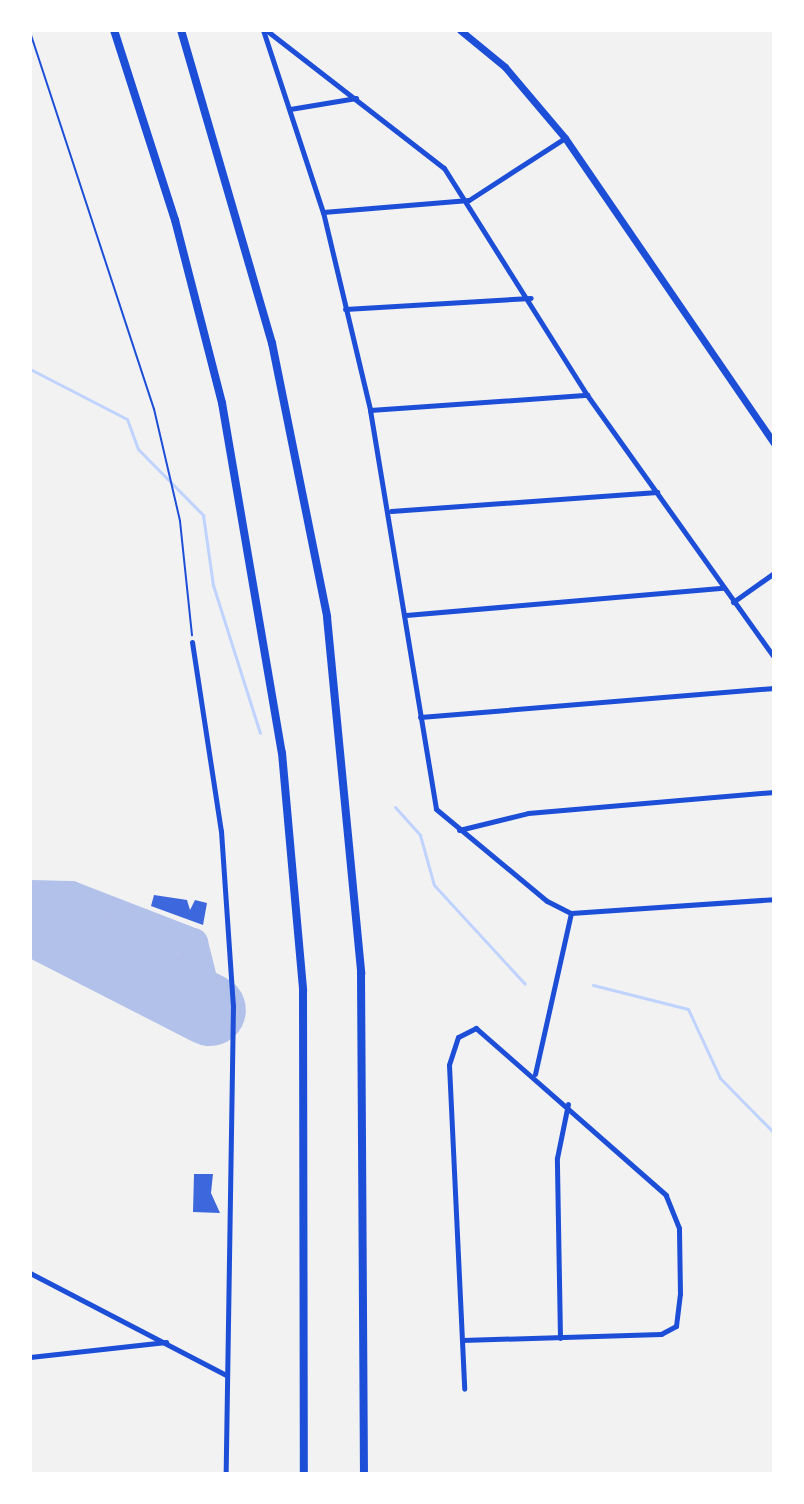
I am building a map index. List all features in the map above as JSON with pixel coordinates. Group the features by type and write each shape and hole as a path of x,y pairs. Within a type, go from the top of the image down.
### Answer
{"highway":[{"path":"114,30 175,220 222,403 282,753 303,990 304,1474"},
{"path":"181,30 272,343 327,617 361,973 364,1474"}],"main road":[{"path":"460,30 505,67 565,138 774,443"}],"street":[{"path":"265,30 432,154 469,200 587,395 774,657"},
{"path":"265,30 323,212 370,410 391,511 432,803 459,830 571,913 774,899"},
{"path":"290,109 356,98"},
{"path":"323,212 469,200 565,138"},
{"path":"345,309 531,298"},
{"path":"370,410 587,395"},
{"path":"391,511 658,492"},
{"path":"733,602 774,573"},
{"path":"406,615 723,588"},
{"path":"192,642 221,831 233,1005 226,1474"},
{"path":"420,717 774,688"},
{"path":"459,830 528,813 774,792"},
{"path":"535,1074 571,913"},
{"path":"462,1340 661,1334 676,1326 679,1241 672,1206 568,1104 490,1034 470,1029 454,1043 449,1065 464,1389"},
{"path":"560,1338 557,1158 568,1104"},
{"path":"30,1273 227,1376"},
{"path":"30,1357 167,1342"}],"path":[{"path":"30,32 129,324 168,469 192,642"}],"building":[{"path":"154,895 187,900 190,910 195,900 207,903 203,925 151,906"},
{"path":"194,1174 213,1174 211,1193 220,1213 193,1212"}],"waterway":[{"path":"30,369 127,419 138,449 203,515 213,585 260,733"},
{"path":"395,807 420,835 434,885 525,984"},
{"path":"593,985 688,1009 720,1078 774,1133"}],"taxiway":[{"path":"30,895 71,896 193,943 210,1010"},
{"path":"90,904 117,963"}],"runway":[{"path":"30,918 210,1010"}]}
